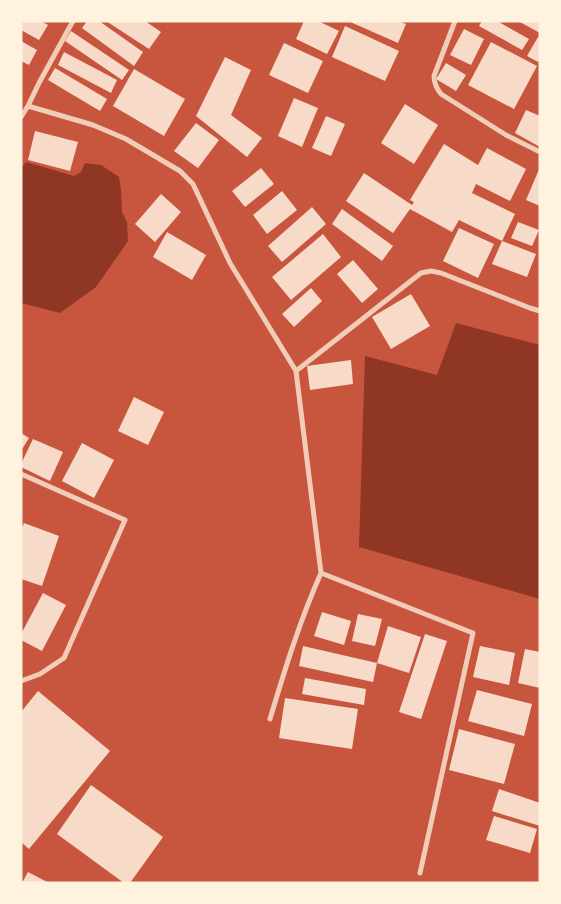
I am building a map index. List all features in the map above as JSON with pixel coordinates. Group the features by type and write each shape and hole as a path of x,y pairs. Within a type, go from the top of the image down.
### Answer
{"street":[{"path":"21,117 73,21"},
{"path":"455,21 434,76 437,90 440,94 506,135 540,152"},
{"path":"28,106 93,125 126,139 180,171 192,184 230,263 296,371 322,573 296,635 270,719"},
{"path":"296,371 421,273 432,271 440,273 540,311"},
{"path":"21,474 125,520 64,658 40,674 21,681"},
{"path":"322,573 473,633 420,874"}],"shaded area":[{"path":"26,162 74,176 81,172 85,163 101,165 119,177 122,212 127,222 128,241 96,287 60,313 21,303 21,168"},
{"path":"456,323 540,345 540,599 359,547 365,356 437,375"}],"building":[{"path":"21,21 41,21 48,25 39,40 21,30"},
{"path":"87,21 99,21 143,52 134,66 82,28"},
{"path":"106,21 145,21 161,32 149,49"},
{"path":"304,21 318,21 339,31 327,54 296,39"},
{"path":"348,21 398,21 406,24 398,43"},
{"path":"482,21 497,21 529,39 522,50 479,26"},
{"path":"518,21 540,21 540,33"},
{"path":"345,26 399,51 385,81 332,57"},
{"path":"464,29 484,39 471,65 450,55"},
{"path":"71,31 129,70 122,80 65,41"},
{"path":"538,37 540,38 540,63 527,56"},
{"path":"21,41 37,50 29,65 21,61"},
{"path":"491,42 537,66 514,109 468,85"},
{"path":"284,43 323,61 308,93 269,75"},
{"path":"64,52 117,80 111,93 58,65"},
{"path":"225,57 251,70 231,115 262,138 247,157 196,116"},
{"path":"446,63 466,75 456,91 436,79"},
{"path":"55,68 107,99 100,111 48,80"},
{"path":"134,69 185,99 164,136 113,106"},
{"path":"294,98 318,108 302,147 278,136"},
{"path":"405,104 438,125 414,164 381,143"},
{"path":"526,110 540,116 540,147 515,133"},
{"path":"326,116 345,124 331,156 312,148"},
{"path":"196,123 219,140 198,168 174,151"},
{"path":"35,131 78,142 70,171 28,160"},
{"path":"444,144 478,165 487,148 526,169 510,201 476,184 472,193 515,214 502,241 459,220 452,232 410,209 393,233 346,201 364,173 412,205 414,202 410,200"},
{"path":"540,167 540,206 526,200"},
{"path":"261,168 274,184 245,207 232,191"},
{"path":"282,191 297,210 267,234 253,215"},
{"path":"161,194 181,212 155,242 135,224"},
{"path":"312,207 326,224 282,262 268,246"},
{"path":"342,209 393,246 382,261 332,224"},
{"path":"518,222 539,230 532,246 511,238"},
{"path":"459,228 494,244 478,278 443,261"},
{"path":"167,232 206,255 192,280 153,257"},
{"path":"323,234 341,257 291,300 272,277"},
{"path":"502,241 536,254 527,277 492,264"},
{"path":"353,260 378,289 362,303 337,274"},
{"path":"311,288 322,301 294,327 282,314"},
{"path":"411,294 430,326 391,349 372,317"},
{"path":"351,360 353,384 310,390 307,366"},
{"path":"134,397 164,412 148,445 118,431"},
{"path":"21,433 29,438 21,451"},
{"path":"33,439 63,452 50,481 21,467"},
{"path":"82,443 114,460 94,498 62,481"},
{"path":"24,523 59,536 42,586 21,579 21,530"},
{"path":"43,593 66,605 42,651 21,640 21,634"},
{"path":"322,612 351,621 344,645 314,636"},
{"path":"358,614 382,619 375,646 352,641"},
{"path":"388,626 421,637 409,673 377,663"},
{"path":"425,634 447,641 421,719 399,712"},
{"path":"303,646 377,663 373,682 299,666"},
{"path":"480,646 515,653 509,685 473,677"},
{"path":"525,649 540,652 540,688 518,683"},
{"path":"305,678 366,689 364,705 302,694"},
{"path":"477,690 532,704 524,736 468,721"},
{"path":"38,691 110,751 29,849 21,842 21,712"},
{"path":"285,698 358,709 352,749 279,738"},
{"path":"459,729 515,744 504,784 449,770"},
{"path":"91,785 163,837 130,883 124,883 57,834"},
{"path":"499,789 540,803 540,826 492,811"},
{"path":"494,816 537,829 530,853 486,840"},
{"path":"28,872 49,883 22,883"}]}
